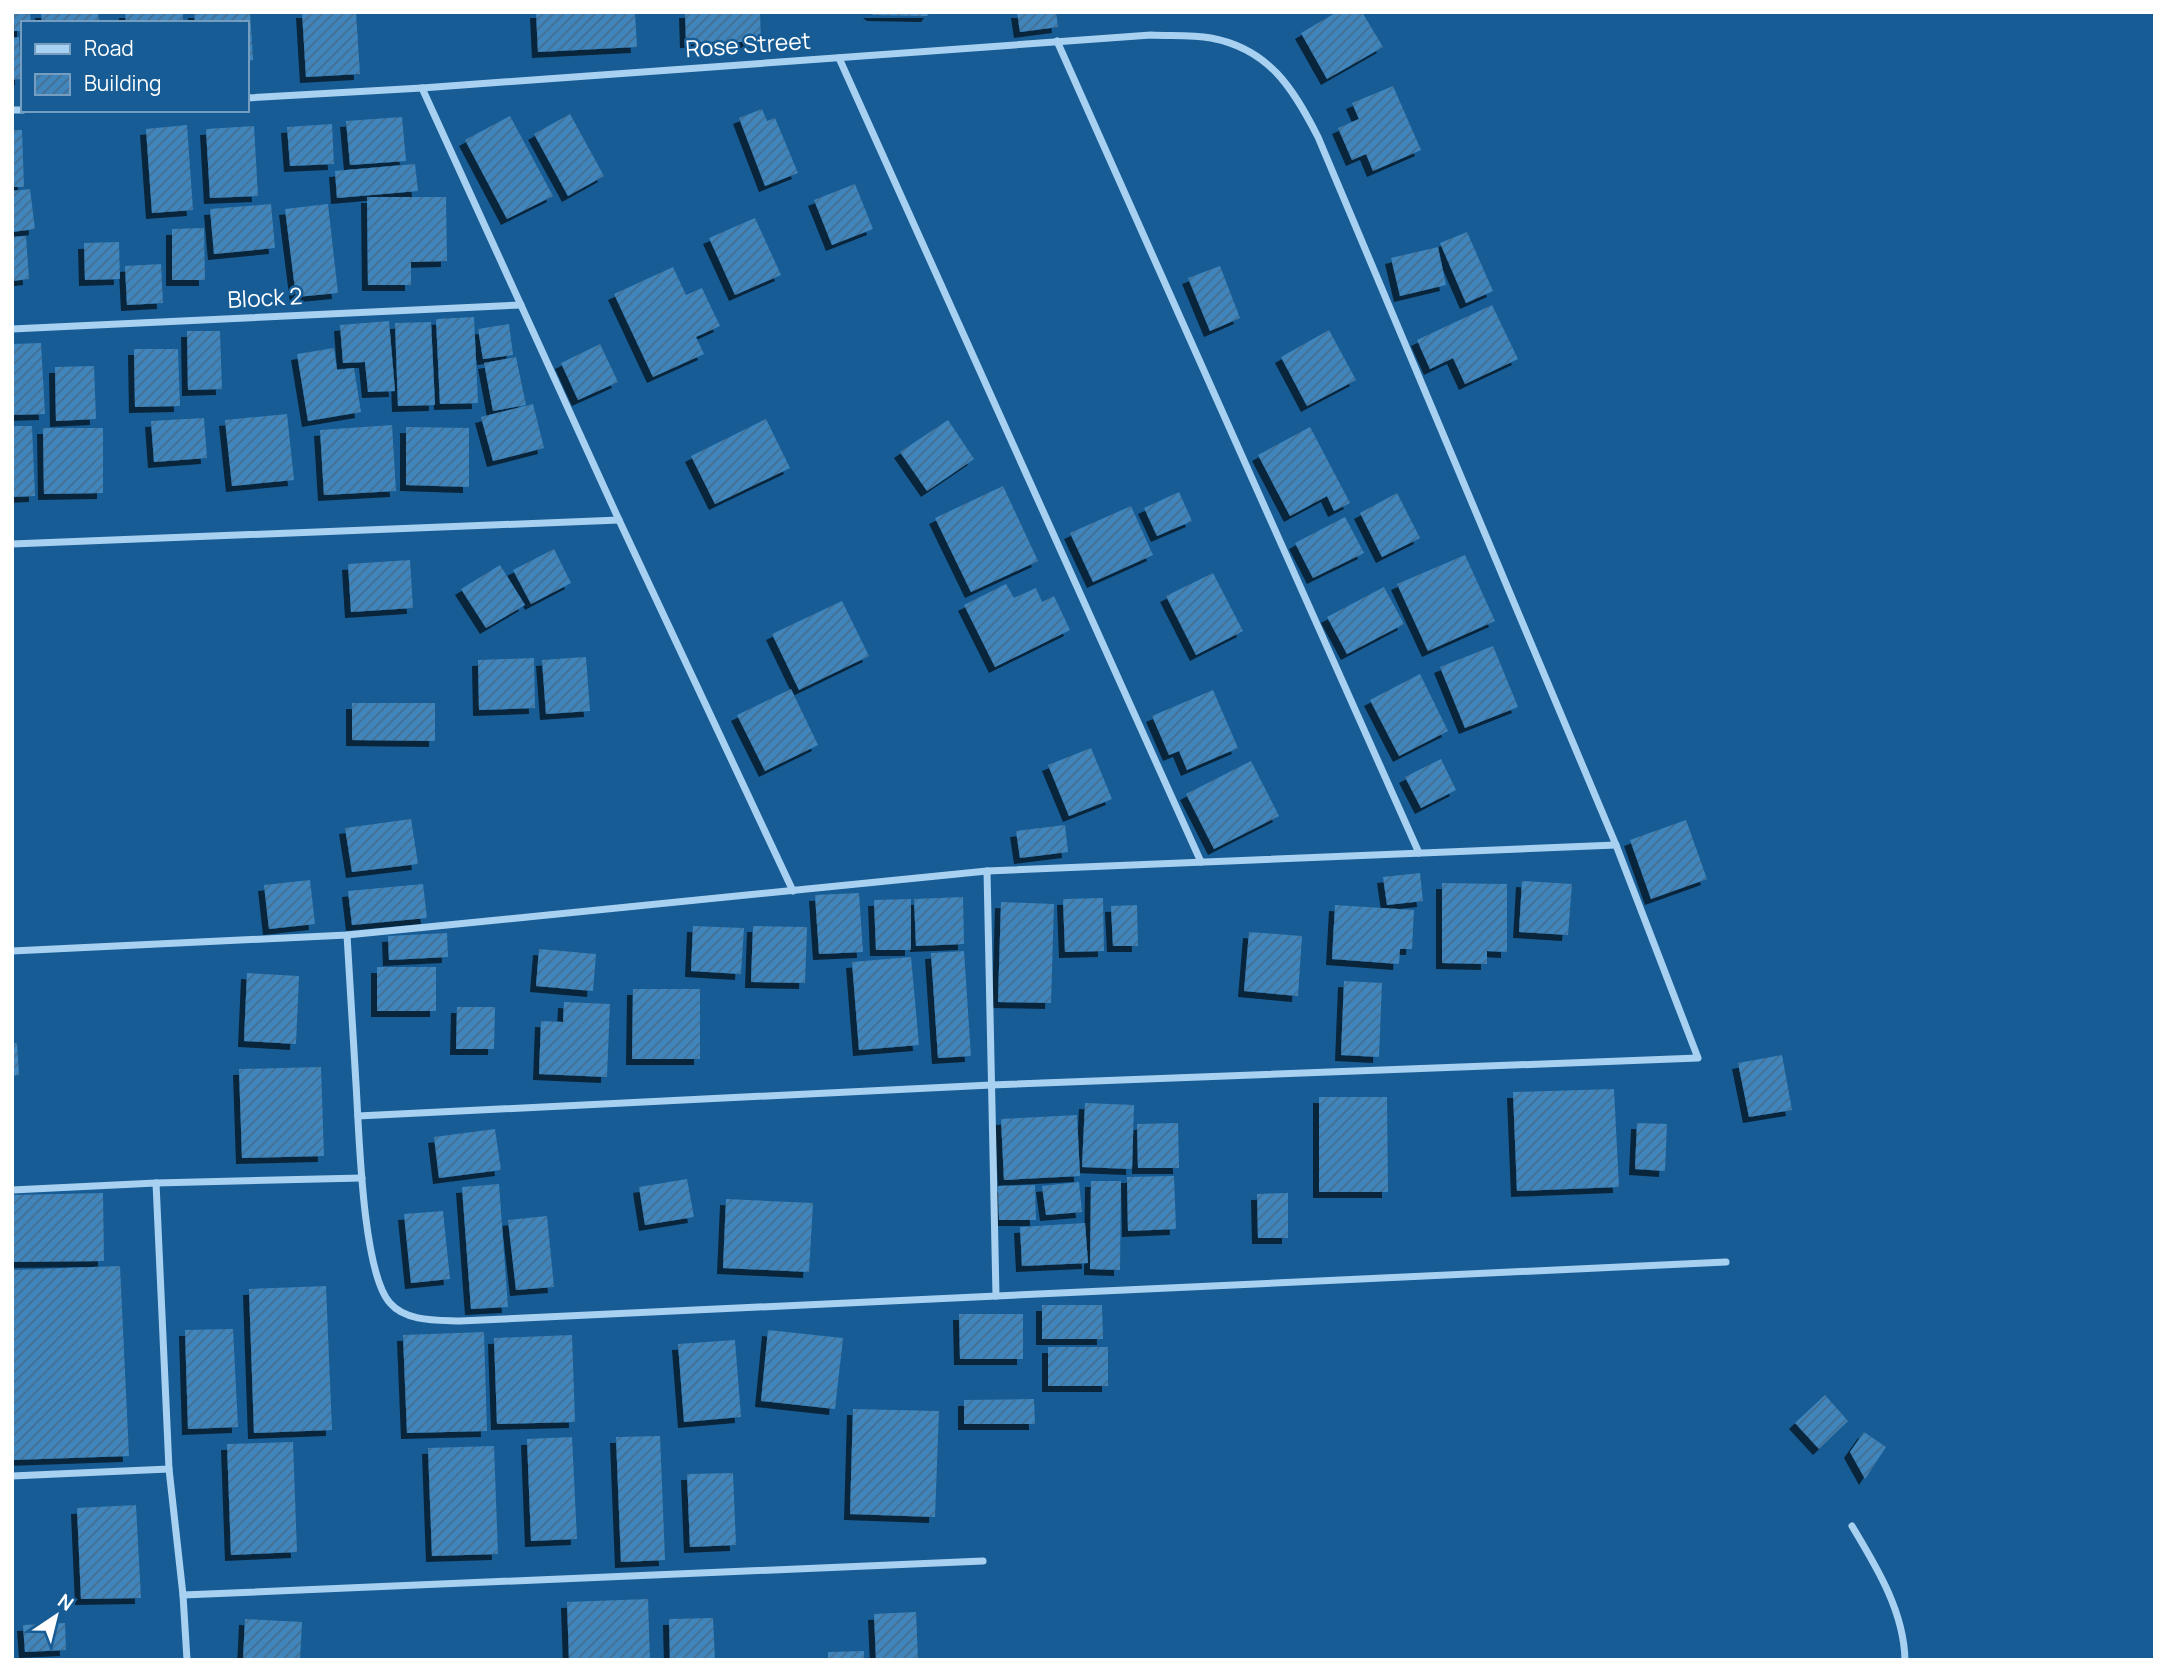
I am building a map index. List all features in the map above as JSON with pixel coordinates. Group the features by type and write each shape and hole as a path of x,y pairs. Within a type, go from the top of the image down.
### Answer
{"street":[{"name":"Rose Street","path":"248,98 422,88 1151,35 1211,38 1250,51 1275,71 1297,95 1318,136 1616,845"},
{"path":"1056,41 1419,853"},
{"path":"839,58 1201,862"},
{"path":"422,88 619,520 793,891"},
{"name":"Block 2","path":"12,329 521,305"},
{"path":"12,544 619,520"},
{"path":"12,951 347,935 987,871 1616,845 1698,1058 991,1085 358,1116"},
{"path":"987,871 996,1296"},
{"path":"347,935 362,1178 370,1243 380,1286 390,1303 403,1313 427,1320 474,1321 1726,1262"},
{"path":"12,1190 362,1178"},
{"path":"156,1183 169,1469 183,1595 187,1660"},
{"path":"12,1476 169,1469"},
{"path":"1852,1526 1874,1563 1896,1611 1905,1660"},
{"path":"183,1595 983,1561"}],"building":[{"path":"12,12 30,12 31,21 21,21 21,31 12,31"},
{"path":"41,12 98,12 99,21 42,21"},
{"path":"125,12 183,12 183,21 126,21"},
{"path":"194,12 250,12 253,60 248,61 248,21 195,21"},
{"path":"302,12 356,12 360,74 306,77"},
{"path":"536,12 635,12 637,47 538,52"},
{"path":"685,12 760,12 761,42 686,42"},
{"path":"869,12 930,12 927,16 873,15"},
{"path":"1017,12 1056,12 1058,27 1020,32"},
{"path":"1337,12 1362,12 1383,47 1327,79 1301,33"},
{"path":"19,37 21,79 12,80 12,38"},
{"path":"1393,86 1421,150 1373,171 1366,154 1352,160 1338,128 1359,119 1352,103"},
{"path":"762,109 767,121 775,118 798,173 765,186 739,118"},
{"path":"570,114 604,176 568,196 534,134"},
{"path":"510,116 553,196 507,219 465,140"},
{"path":"402,117 406,161 350,165 346,121"},
{"path":"332,124 334,164 290,166 287,127"},
{"path":"187,125 193,210 152,213 146,129"},
{"path":"254,126 258,196 210,198 206,129"},
{"path":"12,130 22,130 24,187 12,187"},
{"path":"415,164 418,191 337,198 335,171"},
{"path":"855,184 873,229 832,245 814,200"},
{"path":"30,189 35,229 12,232 12,191"},
{"path":"367,197 446,197 447,261 411,262 411,285 368,285"},
{"path":"271,204 275,248 214,254 210,209"},
{"path":"328,204 338,293 296,297 285,209"},
{"path":"755,218 781,275 735,295 709,238"},
{"path":"204,228 205,280 172,280 172,229"},
{"path":"1467,232 1493,291 1466,303 1440,243"},
{"path":"26,236 29,279 12,281 12,237"},
{"path":"119,242 120,279 85,280 84,243"},
{"path":"1438,247 1446,285 1400,296 1391,258"},
{"path":"161,264 163,303 127,305 125,266"},
{"path":"1220,266 1240,318 1210,331 1188,278"},
{"path":"673,267 686,295 702,288 720,326 696,337 704,354 653,377 614,294"},
{"path":"1492,305 1518,359 1465,384 1453,358 1430,369 1417,340"},
{"path":"474,317 478,403 440,404 436,319"},
{"path":"389,321 395,391 368,392 365,362 343,363 340,325"},
{"path":"431,322 435,405 398,406 395,323"},
{"path":"509,324 513,355 483,359 478,329"},
{"path":"1329,330 1356,380 1307,406 1281,357"},
{"path":"187,331 220,331 222,389 188,390"},
{"path":"41,343 45,414 12,415 12,344"},
{"path":"600,344 618,382 578,400 561,363"},
{"path":"334,348 337,370 354,368 361,412 308,421 297,354"},
{"path":"134,349 178,349 180,406 135,407"},
{"path":"516,357 526,405 493,411 484,363"},
{"path":"94,366 96,419 56,421 55,367"},
{"path":"533,404 544,448 493,461 481,417"},
{"path":"287,414 294,480 232,486 225,420"},
{"path":"204,418 207,458 154,462 151,421"},
{"path":"766,419 790,468 715,504 691,456"},
{"path":"948,420 974,459 927,491 900,452"},
{"path":"392,425 396,491 324,495 320,430"},
{"path":"12,426 32,426 35,496 12,497"},
{"path":"406,427 469,428 469,487 406,485"},
{"path":"1310,427 1350,503 1334,511 1327,496 1290,516 1258,455"},
{"path":"43,428 103,428 103,493 44,494"},
{"path":"1003,486 1038,561 971,592 935,518"},
{"path":"1179,492 1192,521 1157,536 1144,508"},
{"path":"1397,493 1420,538 1382,557 1360,513"},
{"path":"1131,506 1153,555 1093,582 1070,533"},
{"path":"1345,517 1364,553 1313,578 1295,543"},
{"path":"554,549 571,583 531,604 513,570"},
{"path":"1465,555 1495,621 1428,651 1397,584"},
{"path":"410,560 413,608 351,612 348,564"},
{"path":"500,565 525,605 486,628 461,589"},
{"path":"1213,573 1243,631 1196,655 1166,596"},
{"path":"1006,584 1014,598 1036,588 1042,602 1054,596 1070,630 995,667 964,605"},
{"path":"1384,587 1404,624 1347,654 1327,617"},
{"path":"842,601 869,656 799,690 772,634"},
{"path":"1493,646 1518,707 1465,728 1440,667"},
{"path":"586,657 590,711 546,714 542,660"},
{"path":"534,658 535,708 479,710 478,660"},
{"path":"1420,674 1448,731 1399,756 1370,700"},
{"path":"791,689 818,745 765,771 737,715"},
{"path":"1213,690 1238,748 1187,770 1179,751 1169,755 1152,716"},
{"path":"352,703 435,703 435,741 352,740"},
{"path":"1091,748 1112,799 1069,816 1048,765"},
{"path":"1441,759 1456,790 1421,808 1405,777"},
{"path":"1251,761 1279,816 1214,849 1186,794"},
{"path":"411,819 418,864 352,872 345,828"},
{"path":"1686,820 1707,879 1651,899 1630,840"},
{"path":"1065,825 1068,852 1020,858 1016,831"},
{"path":"1420,873 1423,901 1387,905 1383,877"},
{"path":"310,880 315,924 269,929 264,885"},
{"path":"1522,881 1572,884 1568,935 1519,932"},
{"path":"1442,883 1507,884 1507,952 1487,951 1487,964 1442,963"},
{"path":"423,884 427,918 352,925 348,891"},
{"path":"859,893 863,952 819,954 815,895"},
{"path":"963,897 964,944 916,946 914,899"},
{"path":"1103,898 1104,951 1065,952 1063,899"},
{"path":"911,899 911,950 876,950 874,900"},
{"path":"1001,902 1054,904 1051,1003 998,1002"},
{"path":"1137,905 1138,946 1113,946 1111,906"},
{"path":"1335,905 1414,910 1412,949 1400,949 1399,964 1332,959"},
{"path":"693,926 744,928 741,974 691,971"},
{"path":"753,926 807,927 805,983 751,982"},
{"path":"1249,932 1302,936 1298,996 1244,991"},
{"path":"447,933 448,957 389,960 388,936"},
{"path":"539,949 596,954 593,991 536,986"},
{"path":"964,951 971,1056 938,1058 931,953"},
{"path":"911,957 919,1045 859,1050 852,962"},
{"path":"377,967 436,967 436,1011 377,1011"},
{"path":"247,973 299,976 296,1044 244,1041"},
{"path":"1344,981 1382,983 1379,1057 1341,1055"},
{"path":"633,989 700,989 700,1059 632,1059"},
{"path":"564,1002 610,1004 607,1077 539,1074 541,1021 563,1022"},
{"path":"457,1007 495,1007 494,1049 456,1049"},
{"path":"12,1043 17,1043 19,1075 12,1076"},
{"path":"1782,1055 1792,1110 1749,1117 1738,1063"},
{"path":"321,1067 324,1156 242,1158 239,1069"},
{"path":"1614,1089 1619,1187 1517,1191 1513,1092"},
{"path":"1319,1097 1387,1097 1388,1192 1319,1192"},
{"path":"1085,1103 1134,1105 1132,1169 1082,1167"},
{"path":"1077,1115 1080,1176 1004,1180 1001,1119"},
{"path":"1178,1123 1179,1168 1138,1168 1137,1124"},
{"path":"1637,1123 1667,1124 1665,1171 1635,1169"},
{"path":"495,1129 501,1170 439,1178 434,1137"},
{"path":"1174,1176 1176,1229 1128,1231 1127,1177"},
{"path":"687,1179 694,1217 645,1225 639,1187"},
{"path":"1091,1181 1121,1181 1120,1270 1090,1269"},
{"path":"1079,1182 1082,1212 1046,1215 1042,1186"},
{"path":"499,1184 508,1307 471,1309 462,1187"},
{"path":"1035,1185 1036,1220 999,1220 998,1186"},
{"path":"103,1193 104,1261 12,1262 12,1195"},
{"path":"1288,1193 1288,1238 1258,1238 1257,1194"},
{"path":"726,1199 813,1203 809,1272 723,1268"},
{"path":"443,1211 450,1279 411,1283 404,1214"},
{"path":"547,1216 554,1287 516,1290 508,1220"},
{"path":"1085,1223 1088,1263 1022,1266 1020,1227"},
{"path":"120,1266 129,1456 12,1460 12,1270"},
{"path":"326,1286 332,1430 254,1433 249,1289"},
{"path":"1042,1305 1102,1305 1103,1339 1042,1339"},
{"path":"959,1314 1023,1314 1023,1359 960,1359"},
{"path":"233,1329 238,1427 188,1429 185,1330"},
{"path":"768,1330 843,1338 835,1409 761,1401"},
{"path":"484,1332 487,1431 407,1433 403,1335"},
{"path":"572,1335 575,1422 497,1424 494,1338"},
{"path":"735,1340 741,1417 684,1422 678,1344"},
{"path":"1048,1347 1108,1347 1108,1386 1048,1386"},
{"path":"1825,1395 1848,1421 1819,1449 1795,1423"},
{"path":"1034,1399 1035,1424 964,1424 964,1400"},
{"path":"853,1409 939,1411 935,1517 850,1514"},
{"path":"1864,1432 1886,1447 1865,1479 1850,1452"},
{"path":"660,1436 665,1560 621,1562 616,1437"},
{"path":"572,1437 577,1539 531,1541 527,1439"},
{"path":"293,1442 297,1552 231,1555 227,1444"},
{"path":"494,1446 498,1554 432,1556 428,1448"},
{"path":"733,1473 736,1545 690,1547 687,1474"},
{"path":"136,1505 141,1598 81,1599 77,1508"},
{"path":"648,1599 650,1660 569,1660 567,1602"},
{"path":"916,1612 918,1660 876,1660 874,1614"},
{"path":"713,1618 715,1660 670,1660 669,1619"},
{"path":"245,1619 302,1622 300,1660 243,1660"},
{"path":"65,1623 66,1650 25,1652 23,1625"},
{"path":"864,1651 864,1660 828,1660 828,1652"}]}
